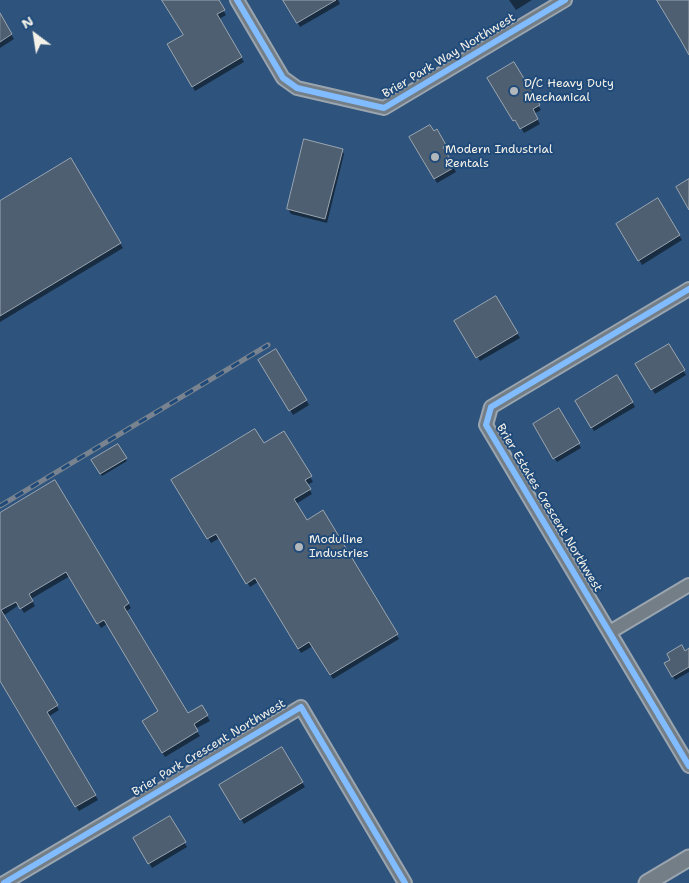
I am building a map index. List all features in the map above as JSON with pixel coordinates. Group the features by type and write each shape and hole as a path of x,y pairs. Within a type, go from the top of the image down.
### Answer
{"street":[{"name":"Brier Park Way Northwest","path":"237,0 283,78 297,88 384,108 565,0"},
{"name":"Brier Estates Crescent Northwest","path":"689,289 491,407 486,425 689,766"},
{"path":"610,632 689,585"},
{"name":"Brier Park Crescent Northwest","path":"4,883 302,707 405,883"},
{"path":"646,883 689,858"}],"shaded area":[{"path":"0,0 689,0 689,883 0,883"}],"building":[{"path":"162,0 219,0 225,10 217,14 242,57 192,87 167,44 183,35"},
{"path":"283,0 336,0 297,23"},
{"path":"657,0 689,0 689,55 680,39"},
{"path":"0,13 12,34 0,42"},
{"name":"D/C Heavy Duty Mechanical","path":"514,62 540,105 533,109 538,119 520,129 515,120 513,121 487,78"},
{"name":"Modern Industrial Rentals","path":"430,125 434,131 437,129 446,145 443,147 455,167 434,179 409,137"},
{"path":"304,139 343,149 325,219 287,209"},
{"path":"71,158 121,243 0,316 0,201"},
{"path":"689,179 689,210 676,187"},
{"path":"658,198 680,235 638,261 616,224"},
{"path":"496,296 518,333 476,358 454,321"},
{"path":"669,344 685,370 651,390 635,364"},
{"path":"276,349 307,400 289,411 258,360"},
{"path":"617,375 633,402 591,428 575,401"},
{"path":"559,408 580,443 553,459 533,424"},
{"name":"Moduline Industries","path":"255,429 264,443 284,431 312,476 305,480 311,489 294,499 307,520 323,510 398,634 330,675 309,642 298,649 255,578 246,584 216,534 207,539 171,480"},
{"path":"118,444 127,458 100,474 91,460"},
{"path":"55,480 129,603 124,607 188,713 202,705 208,715 194,724 198,731 162,753 142,721 158,711 104,620 97,624 66,572 29,594 33,601 20,609 16,602 1,610 58,705 47,712 96,795 75,807 0,681 0,513"},
{"path":"682,645 685,651 689,648 689,667 672,677 664,663 670,660 667,654"},
{"path":"282,747 303,782 240,820 219,785"},
{"path":"170,816 186,842 148,864 133,838"}],"railway":[{"path":"0,506 268,345"}],"cycle path":[{"path":"237,0 283,78 297,88 384,108 565,0"},
{"path":"689,289 491,407 486,425 689,766"},
{"path":"4,883 301,707 405,883"}],"place":[{"name":"D/C Heavy Duty Mechanical","path":"514,91"},
{"name":"Modern Industrial Rentals","path":"435,157"},
{"name":"Moduline Industries","path":"299,547"}]}
